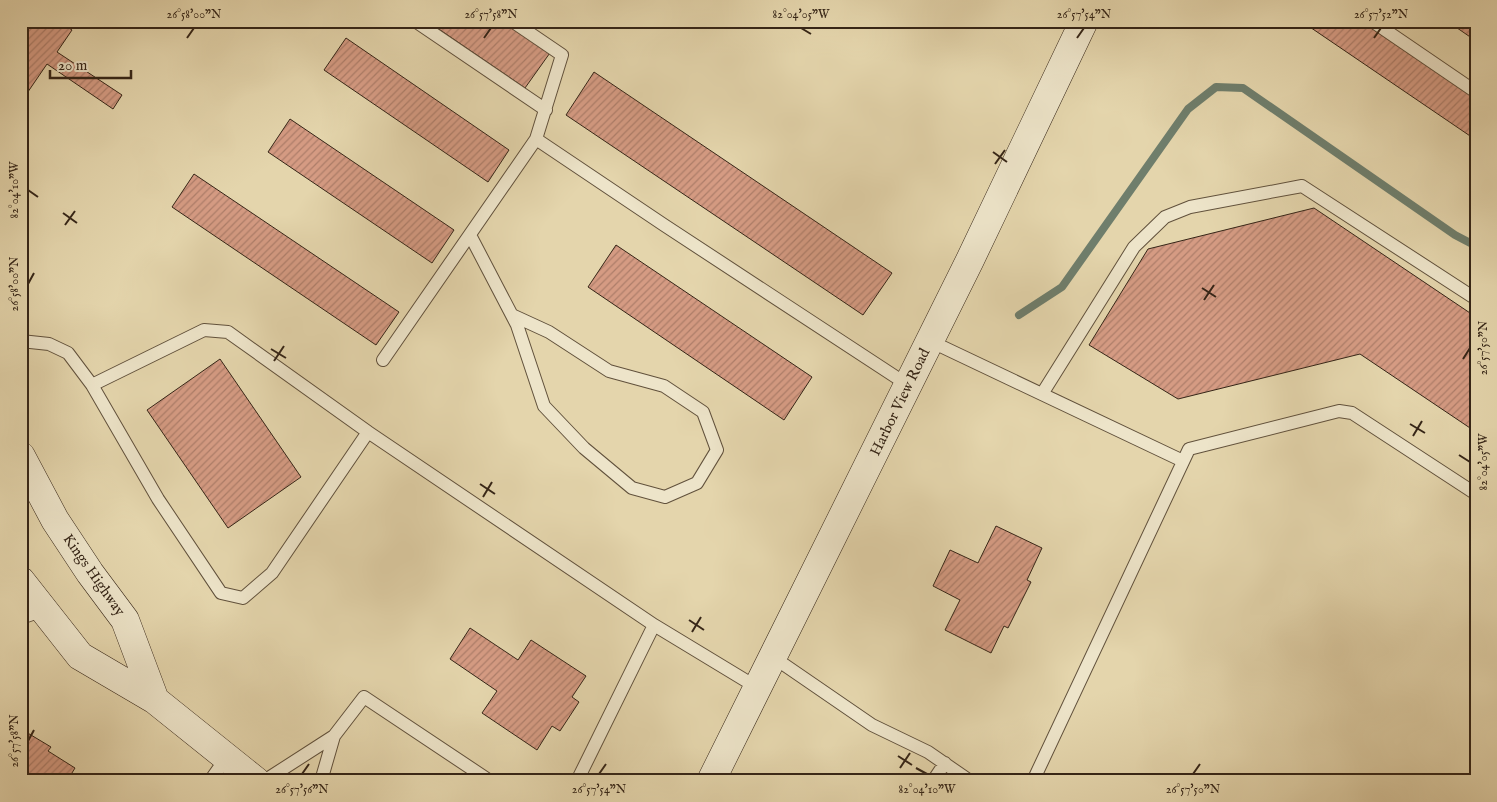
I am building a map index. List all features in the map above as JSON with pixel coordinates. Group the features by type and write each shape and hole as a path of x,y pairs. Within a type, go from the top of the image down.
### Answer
{"main road":[{"name":"Harbor View Road","path":"711,781 930,341 1082,22"},
{"name":"Kings Highway","path":"21,456 55,520 90,573 125,620 155,700"},
{"path":"21,497 55,520"},
{"path":"21,581 32,614 80,656 155,700 256,781"}],"lane":[{"path":"415,21 546,110"},
{"path":"383,360 536,139 562,55 512,21"},
{"path":"1372,21 1476,92"},
{"path":"536,139 908,385"},
{"path":"1042,394 1134,247 1165,217 1190,207 1302,186 1476,299"},
{"path":"470,235 517,325 544,406 584,448 632,488 665,497 697,483 717,450 703,412 664,386 609,371 549,332 512,315"},
{"path":"92,384 204,330 228,332 368,432 654,626 758,688"},
{"path":"21,341 49,344 68,353 92,384 158,499 222,593 243,598 272,573 368,432"},
{"path":"930,341 1183,461"},
{"path":"1033,781 1189,450 1340,411 1352,413 1476,494"},
{"path":"576,781 654,626"},
{"path":"773,657 872,725 928,752 970,781"},
{"path":"264,781 334,736 364,697 490,781"},
{"path":"320,781 334,736"},
{"path":"210,781 226,758"},
{"path":"933,781 945,763"}],"building":[{"path":"21,21 59,21 72,30 57,52 122,95 113,109 47,64 21,102"},
{"path":"427,21 510,21 552,50 525,88"},
{"path":"1301,21 1361,21 1476,99 1476,140"},
{"path":"1447,21 1476,21 1476,41"},
{"path":"346,38 509,150 488,182 324,70"},
{"path":"594,72 892,273 863,315 566,115"},
{"path":"290,119 454,230 432,263 268,152"},
{"path":"194,174 399,312 376,345 172,207"},
{"path":"1314,208 1476,317 1476,432 1360,354 1178,399 1089,345 1148,249"},
{"path":"616,245 812,377 784,420 588,287"},
{"path":"220,359 301,477 228,528 147,410"},
{"path":"996,526 1042,548 1027,580 1031,582 1008,628 1004,626 991,653 945,630 960,600 933,586 950,550 978,563"},
{"path":"470,628 518,660 531,640 586,676 572,697 579,702 560,731 552,726 537,750 482,713 497,691 450,659"},
{"path":"21,729 51,747 48,751 75,768 67,781 21,781"}],"waterway":[{"path":"1019,315 1062,287 1188,109 1216,87 1243,88 1455,235 1476,246"}]}
